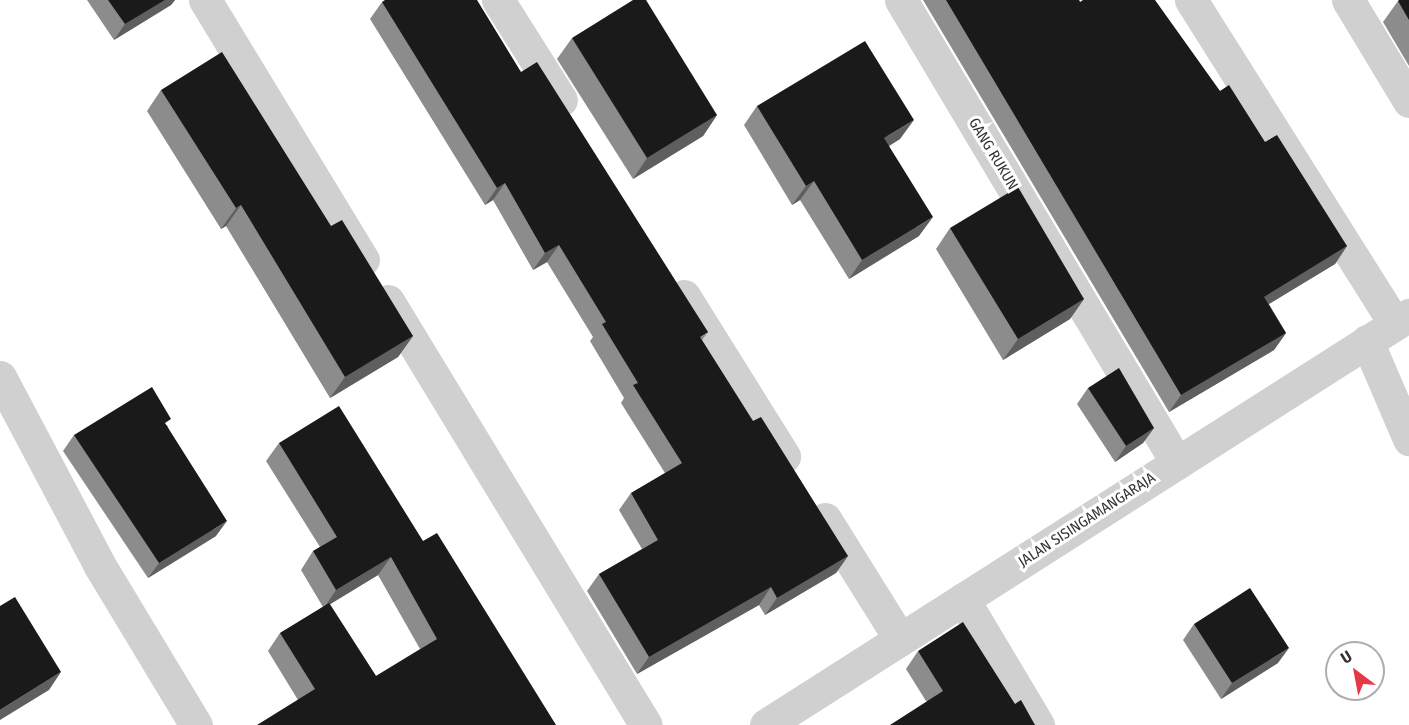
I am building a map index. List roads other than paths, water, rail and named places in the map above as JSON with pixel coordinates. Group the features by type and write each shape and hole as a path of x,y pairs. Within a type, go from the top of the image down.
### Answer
{"street":[{"path":"205,0 646,725"},
{"path":"498,0 581,132"},
{"name":"GANG RUKUN","path":"901,0 1177,463"},
{"path":"1191,0 1402,319"},
{"path":"1348,0 1409,101"},
{"path":"664,264 900,639"},
{"name":"JALAN SISINGAMANGARAJA","path":"766,725 1402,319"},
{"path":"1367,342 1409,439"},
{"path":"0,377 100,566 196,725"},
{"path":"963,599 1038,725"}]}
